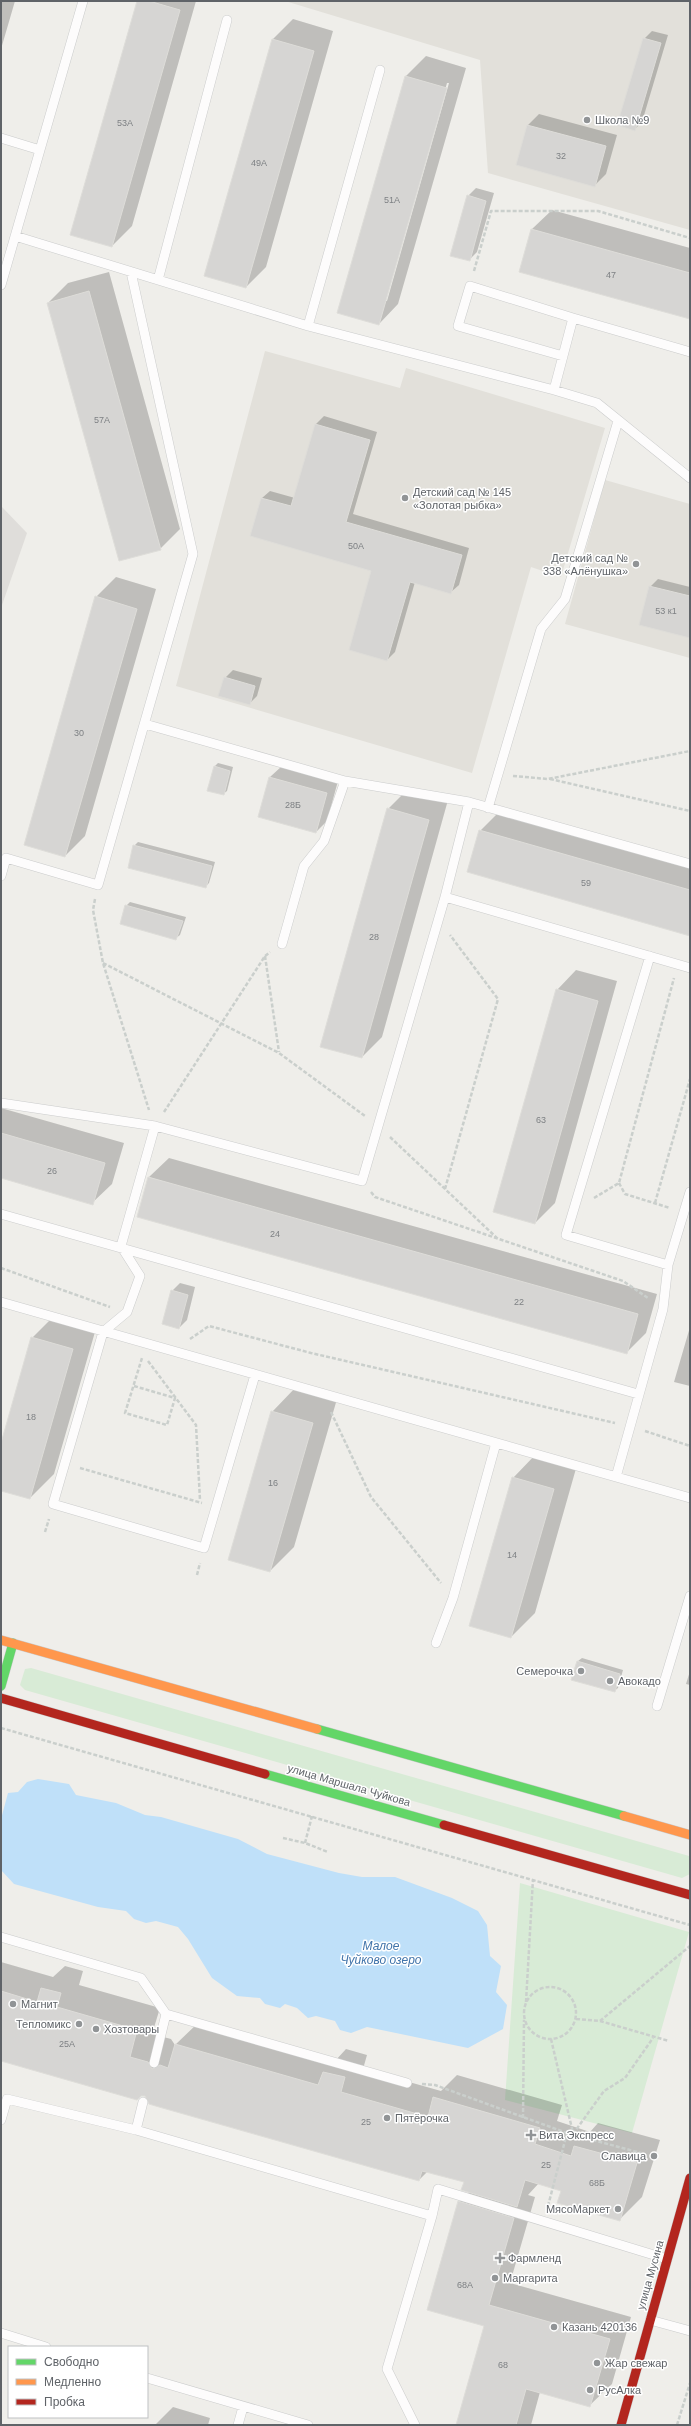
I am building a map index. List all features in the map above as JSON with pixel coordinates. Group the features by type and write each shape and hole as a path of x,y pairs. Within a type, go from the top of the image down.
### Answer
{"main road":[{"path":"1,1640 690,1835"},
{"path":"1,1686 13,1643"},
{"name":"улица Маршала Чуйкова","path":"1,1698 688,1893"},
{"name":"улица Мусина","path":"621,2425 690,2178"}],"lane":[{"path":"1,285 83,1"},
{"path":"158,280 227,20"},
{"path":"308,326 380,70"},
{"path":"1,138 40,150"},
{"path":"15,236 308,326 554,390 597,403 690,478"},
{"path":"1,876 6,858 98,885 193,554 131,272"},
{"path":"563,356 458,326 470,286 690,352"},
{"path":"554,390 573,318"},
{"path":"488,808 541,629 566,599 618,421"},
{"path":"145,724 345,781 469,802 690,864"},
{"path":"282,944 304,866 324,841 345,781"},
{"path":"1,1103 154,1126 362,1180 445,897 469,802"},
{"path":"445,897 690,968"},
{"path":"650,956 566,1234 668,1265"},
{"path":"154,1126 121,1246 140,1276 126,1312 103,1332 52,1504 204,1548 255,1375"},
{"path":"616,1477 629,1426 663,1309 668,1265 690,1192"},
{"path":"1,1214 121,1246 638,1394"},
{"path":"1,1302 690,1498"},
{"path":"436,1643 453,1598 496,1443"},
{"path":"657,1706 690,1596"},
{"path":"1,1937 141,1978 166,2014 407,2083"},
{"path":"154,2064 166,2014"},
{"path":"1,2120 7,2099 136,2130 432,2216"},
{"path":"136,2130 143,2102"},
{"path":"415,2425 386,2369 432,2216 438,2189 667,2259"},
{"path":"650,2320 690,2331"},
{"path":"1,2333 43,2346"},
{"path":"148,2378 308,2425"},
{"path":"238,2425 243,2407"}],"path":[{"path":"470,286 491,211 598,211 690,238"},
{"path":"548,779 690,751"},
{"path":"498,775 548,779 690,811"},
{"path":"98,885 93,910 103,963 154,1126"},
{"path":"438,919 498,999 445,1189"},
{"path":"154,1126 265,956 282,944"},
{"path":"265,956 280,1053"},
{"path":"103,963 280,1053 378,1126 498,1239"},
{"path":"574,1209 618,1183 678,964"},
{"path":"655,1203 690,1078"},
{"path":"362,1180 375,1198 624,1281 663,1309"},
{"path":"618,1183 625,1194 684,1212"},
{"path":"1,1268 126,1312"},
{"path":"186,1341 209,1326 311,1353 465,1386 629,1426 690,1446"},
{"path":"175,1398 166,1425 125,1413 143,1354 196,1426 200,1502"},
{"path":"134,1386 175,1398"},
{"path":"322,1394 371,1497 453,1598"},
{"path":"64,1463 216,1507"},
{"path":"1,1728 690,1925"},
{"path":"304,1843 312,1816"},
{"path":"283,1838 304,1843 328,1852"},
{"path":"523,2118 524,2016 526,2004 533,1879"},
{"path":"600,2021 690,1946"},
{"path":"524,2016 533,2034 551,2040 568,2033 576,2019 574,2001 560,1989 542,1988 534,1992 526,2004"},
{"path":"576,2019 600,2021 653,2038 668,2041"},
{"path":"573,2134 604,2091 625,2078 653,2038"},
{"path":"551,2040 573,2134"},
{"path":"407,2083 435,2085 567,2133 641,2153"},
{"path":"544,2222 567,2133"},
{"path":"677,2425 690,2383"}],"shaded area":[{"name":"Школа №9","path":"285,1 690,1 690,230 488,173 480,60"},
{"name":"Детский сад № 145 «Золотая рыбка»","path":"265,351 400,388 406,368 605,428 561,577 531,567 472,773 176,686"},
{"name":"Детский сад № 338 «Алёнушка»","path":"605,480 690,504 690,658 565,624"},
{"path":"1,506 27,533 1,608"}],"green space":[{"path":"31,1668 689,1856 690,1874 682,1878 25,1690 20,1685 25,1669"},
{"path":"520,1883 689,1932 632,2133 505,2100"}],"water":[{"name":"Малое Чуйково озеро","path":"38,1779 69,1784 76,1795 116,1803 145,1815 161,1817 238,1839 267,1854 339,1873 362,1877 395,1877 452,1898 478,1911 487,1925 490,1956 501,1966 496,1992 507,2005 503,2029 468,2048 367,2027 351,2033 340,2030 335,2021 316,2016 308,2018 297,2008 285,2004 280,2008 265,2004 260,1998 237,1996 212,1978 188,1939 178,1927 156,1921 146,1923 134,1919 126,1911 98,1907 14,1884 1,1870 1,1819 8,1793 18,1792 27,1782"}],"building":[{"path":"137,1 149,1 180,10 112,247 70,235"},
{"path":"643,38 661,43 635,131 617,125"},
{"path":"272,39 314,51 246,288 204,276"},
{"path":"405,76 447,88 379,325 337,313"},
{"path":"527,125 606,146 595,187 516,165"},
{"path":"467,195 486,201 470,261 450,256"},
{"path":"531,229 690,273 690,319 519,272"},
{"path":"89,291 161,550 119,561 47,303"},
{"path":"315,424 370,440 346,522 462,555 451,594 410,582 387,661 349,650 371,571 250,536 261,498 291,506"},
{"path":"649,586 690,596 690,638 639,625"},
{"path":"95,596 137,609 65,857 24,845"},
{"path":"224,677 255,686 250,705 218,696"},
{"path":"214,766 230,771 224,795 207,791"},
{"path":"269,777 327,793 316,833 258,817"},
{"path":"387,808 429,820 362,1058 320,1047"},
{"path":"479,830 690,890 690,936 467,872"},
{"path":"133,845 212,866 206,888 128,868"},
{"path":"125,905 183,921 176,940 120,924"},
{"path":"556,989 598,1001 535,1224 493,1212"},
{"path":"1,1133 105,1163 93,1205 1,1178"},
{"path":"148,1177 638,1314 627,1354 137,1217"},
{"path":"171,1290 188,1295 179,1329 162,1324"},
{"path":"31,1337 73,1349 30,1499 1,1491 1,1443"},
{"path":"271,1411 313,1423 270,1572 228,1560"},
{"path":"512,1477 554,1489 511,1638 469,1626"},
{"path":"577,1661 620,1674 615,1692 571,1680"},
{"path":"41,1988 61,1993 57,2007 137,2030 130,2057 148,2062 152,2069 160,2065 168,2068 175,2044 318,2085 323,2072 345,2077 341,2092 428,2117 433,2097 540,2128 535,2144 571,2156 574,2146 637,2163 620,2221 557,2203 561,2191 525,2180 517,2207 461,2190 464,2182 422,2171 419,2181 149,2104 145,2096 141,2096 137,2100 1,2061 1,1991 37,2002"},
{"path":"458,2201 514,2218 489,2305 610,2339 590,2407 526,2389 516,2425 456,2425 484,2326 427,2310"}],"traffic: fast":[{"path":"1,1686 13,1643"},
{"path":"317,1729 624,1816"},
{"path":"265,1774 444,1825"}],"traffic: slow":[{"path":"1,1640 317,1729"},
{"path":"624,1816 690,1835"}],"traffic: jam":[{"path":"1,1698 265,1774"},
{"path":"444,1825 690,1895"},
{"path":"621,2425 690,2178"}],"place":[{"name":"Школа №9","path":"587,120"},
{"name":"Детский сад № 145 «Золотая рыбка»","path":"405,498"},
{"name":"Детский сад № 338 «Алёнушка»","path":"636,564"},
{"name":"Семерочка","path":"581,1671"},
{"name":"Авокадо","path":"610,1681"},
{"name":"Магнит","path":"13,2004"},
{"name":"Тепломикс","path":"79,2024"},
{"name":"Хозтовары","path":"96,2029"},
{"name":"Пятёрочка","path":"387,2118"},
{"name":"Вита Экспресс","path":"531,2135"},
{"name":"Славица","path":"654,2156"},
{"name":"МясоМаркет","path":"618,2209"},
{"name":"Фармленд","path":"500,2258"},
{"name":"Маргарита","path":"495,2278"},
{"name":"Казань 420136","path":"554,2327"},
{"name":"Жар свежар","path":"597,2363"},
{"name":"РусАлка","path":"590,2390"}]}
